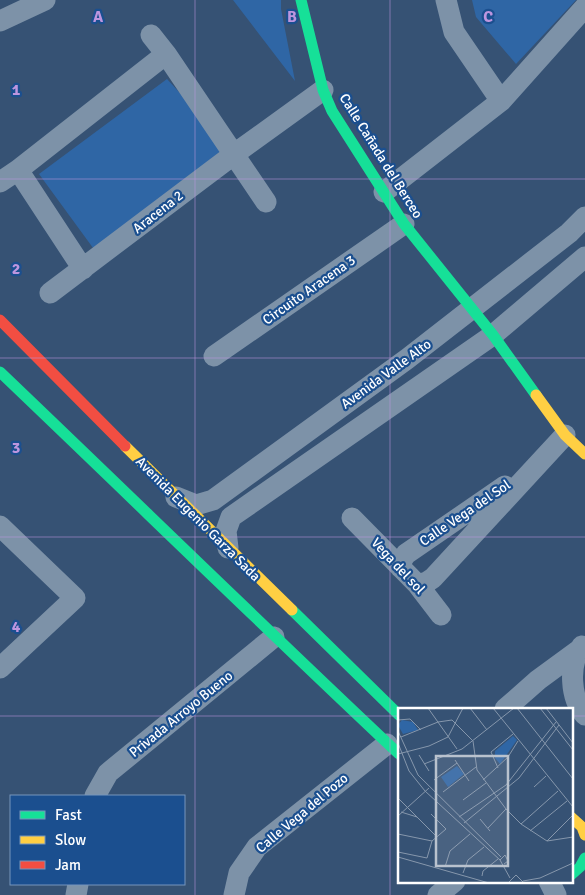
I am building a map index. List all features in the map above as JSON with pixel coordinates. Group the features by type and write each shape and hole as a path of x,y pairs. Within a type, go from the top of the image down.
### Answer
{"street":[{"path":"0,21 45,0"},
{"name":"Calle Cañada del Berceo","path":"302,0 324,90 332,111 404,224 492,335 565,435 585,454"},
{"path":"446,0 454,32 501,101"},
{"path":"384,192 501,101 585,7"},
{"path":"151,36 166,54 266,202"},
{"path":"0,182 166,54"},
{"name":"Aracena 2","path":"50,293 233,154 324,90"},
{"path":"18,170 83,269"},
{"name":"Avenida Valle Alto","path":"175,496 196,505 213,500 407,359 569,233 585,217"},
{"name":"Circuito Aracena 3","path":"214,356 404,224"},
{"name":"Avenida Valle Alto","path":"228,548 226,531 231,517 492,335 585,257"},
{"name":"Avenida Eugenio Garza Sada","path":"0,320 228,548 366,704 393,749"},
{"name":"Avenida Eugenio Garza Sada","path":"0,372 274,637 366,704 398,715"},
{"name":"Calle Vega del Sol","path":"418,585 433,578 536,464 565,435"},
{"name":"Calle Vega del Sol","path":"401,568 402,560 406,554 536,464"},
{"name":"Vega del sol","path":"352,518 418,585 441,615"},
{"path":"0,526 75,598 2,662"},
{"name":"Privada Arroyo Bueno","path":"95,795 108,773 274,637"},
{"path":"506,708 538,680 582,646"},
{"path":"582,646 572,671 574,692 581,711 585,715"},
{"name":"Calle Vega del Pozo","path":"234,895 239,873 257,847 393,749"},
{"path":"572,818 582,827 585,835"},
{"path":"572,874 580,867 585,858"},
{"path":"438,895 454,882"},
{"path":"550,882 556,895"}],"shaded area":[{"path":"233,0 281,0 281,9 295,81"},
{"path":"472,0 576,0 516,64 476,17"},
{"path":"167,79 215,131 226,147 96,252 39,174"}],"traffic: fast":[{"path":"301,0 323,90 332,111 404,224 493,335 536,395"},
{"path":"0,372 398,753"},
{"path":"292,610 398,714"},
{"path":"572,874 580,867 585,858"}],"traffic: slow":[{"path":"536,395 565,435 585,454"},
{"path":"125,446 292,610"},
{"path":"572,818 582,827 585,835"}],"traffic: jam":[{"path":"0,320 125,446"}]}
